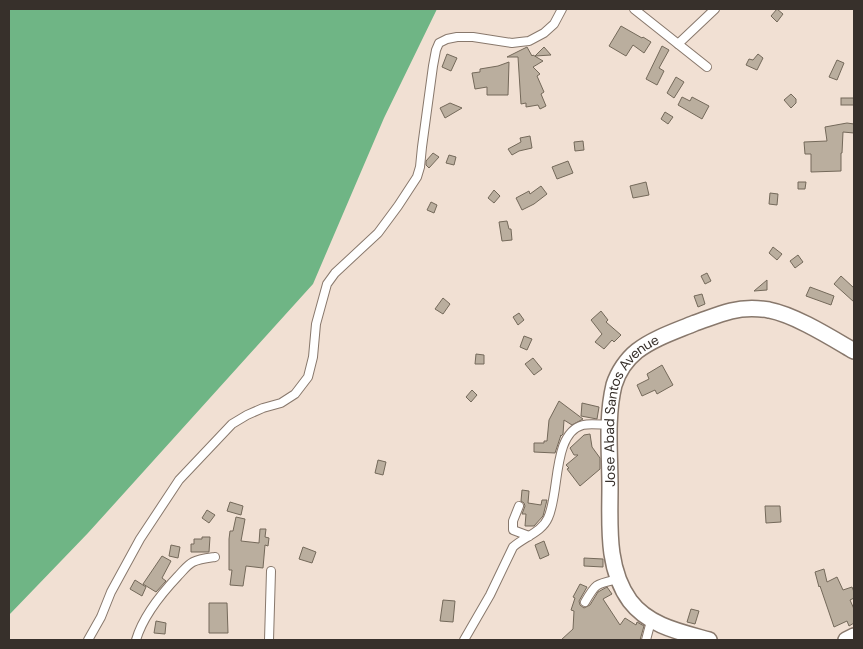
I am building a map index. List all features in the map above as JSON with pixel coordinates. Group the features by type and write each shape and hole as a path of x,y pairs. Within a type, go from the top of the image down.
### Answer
{"highway":[{"name":"Jose Abad Santos Avenue","path":"709,640 651,621 630,601 613,566 610,527 610,414 614,384 624,364 649,343 732,311 749,309 769,310 783,314 854,350"},
{"path":"846,640 854,636"}],"street":[{"path":"88,640 101,617 111,592 140,539 179,480 232,424 247,415 280,403 296,394 308,377 313,358 316,324 327,284 335,273 378,233 417,177 420,167 433,66 439,43 457,37 512,42 529,40 544,33 554,24 562,9"},
{"path":"634,9 707,67"},
{"path":"678,44 715,9"},
{"path":"464,640 490,595 513,547 543,526 548,520 554,500 560,452 563,444 576,428 583,425 610,425"},
{"path":"519,506 513,521 513,530 529,536"},
{"path":"136,640 144,622 166,588 185,568 196,561 215,557"},
{"path":"269,640 272,571"},
{"path":"584,602 595,586 618,579"},
{"path":"646,640 651,621"}],"green space":[{"path":"9,9 437,9 384,118 313,284 88,533 9,615"}],"building":[{"path":"777,9 783,14 777,22 771,16"},
{"path":"621,26 651,42 644,53 633,45 626,56 609,46"},
{"path":"662,46 669,50 659,68 664,71 657,85 646,79"},
{"path":"527,47 532,56 543,61 533,67 540,74 537,76 544,92 541,94 546,106 540,109 538,105 526,107 526,103 521,104 518,57 507,57"},
{"path":"544,47 551,55 535,56"},
{"path":"447,54 457,58 451,71 442,67"},
{"path":"758,54 763,58 757,70 746,65 749,59 753,60"},
{"path":"837,60 844,63 837,80 829,77"},
{"path":"509,62 508,95 487,95 487,87 475,89 472,73 480,72 480,69"},
{"path":"676,77 684,82 674,98 667,93"},
{"path":"791,94 796,99 796,103 791,108 784,100"},
{"path":"682,97 690,101 692,97 709,106 702,119 678,105"},
{"path":"841,98 854,98 854,105 841,105"},
{"path":"450,103 462,108 445,118 440,108"},
{"path":"665,112 673,117 668,124 661,119"},
{"path":"847,123 854,124 854,133 843,132 841,171 811,172 811,154 805,154 804,142 827,141 825,127"},
{"path":"530,136 532,148 512,155 508,149 521,142 520,138"},
{"path":"583,141 584,150 575,151 574,142"},
{"path":"433,153 439,157 429,168 426,165 426,161"},
{"path":"449,155 456,157 454,165 446,163"},
{"path":"568,161 573,173 557,179 552,167"},
{"path":"646,182 649,195 633,198 630,186"},
{"path":"798,182 806,182 805,189 798,189"},
{"path":"541,186 547,194 522,210 516,198 529,191 530,194"},
{"path":"494,190 500,196 494,203 488,198"},
{"path":"770,193 778,194 777,205 769,204"},
{"path":"431,202 437,205 434,213 427,210"},
{"path":"507,221 509,229 511,229 512,240 502,241 499,222"},
{"path":"773,247 782,254 777,260 769,253"},
{"path":"798,255 803,262 795,268 790,261"},
{"path":"707,273 711,281 705,284 701,276"},
{"path":"841,276 854,288 854,302 834,284"},
{"path":"767,280 767,290 754,291"},
{"path":"810,287 834,296 831,305 806,296"},
{"path":"702,294 705,304 698,307 694,296"},
{"path":"443,298 450,304 443,314 435,309"},
{"path":"601,311 608,320 606,322 621,335 614,342 612,340 604,349 595,342 602,334 591,320"},
{"path":"519,313 524,320 518,325 513,317"},
{"path":"524,336 532,339 527,350 520,347"},
{"path":"476,354 484,355 484,364 475,364"},
{"path":"533,358 542,369 534,375 525,364"},
{"path":"662,365 673,385 657,394 655,390 642,396 637,385 649,379 647,374"},
{"path":"472,390 477,395 471,402 466,397"},
{"path":"559,401 583,419 572,425 564,420 563,434 555,453 534,452 534,443 544,443 544,441 547,441 549,420"},
{"path":"582,403 599,407 597,419 581,416"},
{"path":"590,434 592,447 600,458 600,469 580,486 566,465 578,455 574,455 570,448 584,435"},
{"path":"378,460 386,462 383,475 375,473"},
{"path":"522,490 529,491 528,503 541,505 542,500 547,500 543,516 534,526 525,526 526,514 522,514 525,506 521,501"},
{"path":"230,502 243,506 241,515 227,511"},
{"path":"765,506 780,506 781,522 766,523"},
{"path":"207,510 215,515 209,523 202,518"},
{"path":"236,517 245,519 241,541 259,543 260,529 266,529 265,537 269,538 268,546 265,545 263,568 246,566 243,586 230,585 232,570 229,570 229,539"},
{"path":"202,537 210,537 209,552 191,552 191,544 194,544 194,539 202,539"},
{"path":"544,541 549,555 540,559 535,545"},
{"path":"171,545 180,547 178,558 169,556"},
{"path":"303,547 316,552 312,563 299,559"},
{"path":"162,556 171,561 162,578 166,581 156,592 143,584"},
{"path":"584,558 603,559 603,567 584,566"},
{"path":"824,569 827,582 837,577 843,590 852,587 854,598 850,600 854,609 854,623 849,626 847,621 834,627 815,572"},
{"path":"135,580 146,587 142,596 130,589"},
{"path":"580,584 587,587 579,601 580,605 584,608 590,605 598,592 607,587 612,594 603,599 620,625 625,618 636,625 637,622 644,626 640,640 561,640 573,629 574,611 571,610 575,598 573,597"},
{"path":"443,600 455,601 453,622 440,621"},
{"path":"209,603 227,603 228,633 209,633"},
{"path":"691,609 699,611 695,624 687,622"},
{"path":"156,621 166,623 165,634 154,633"}]}
